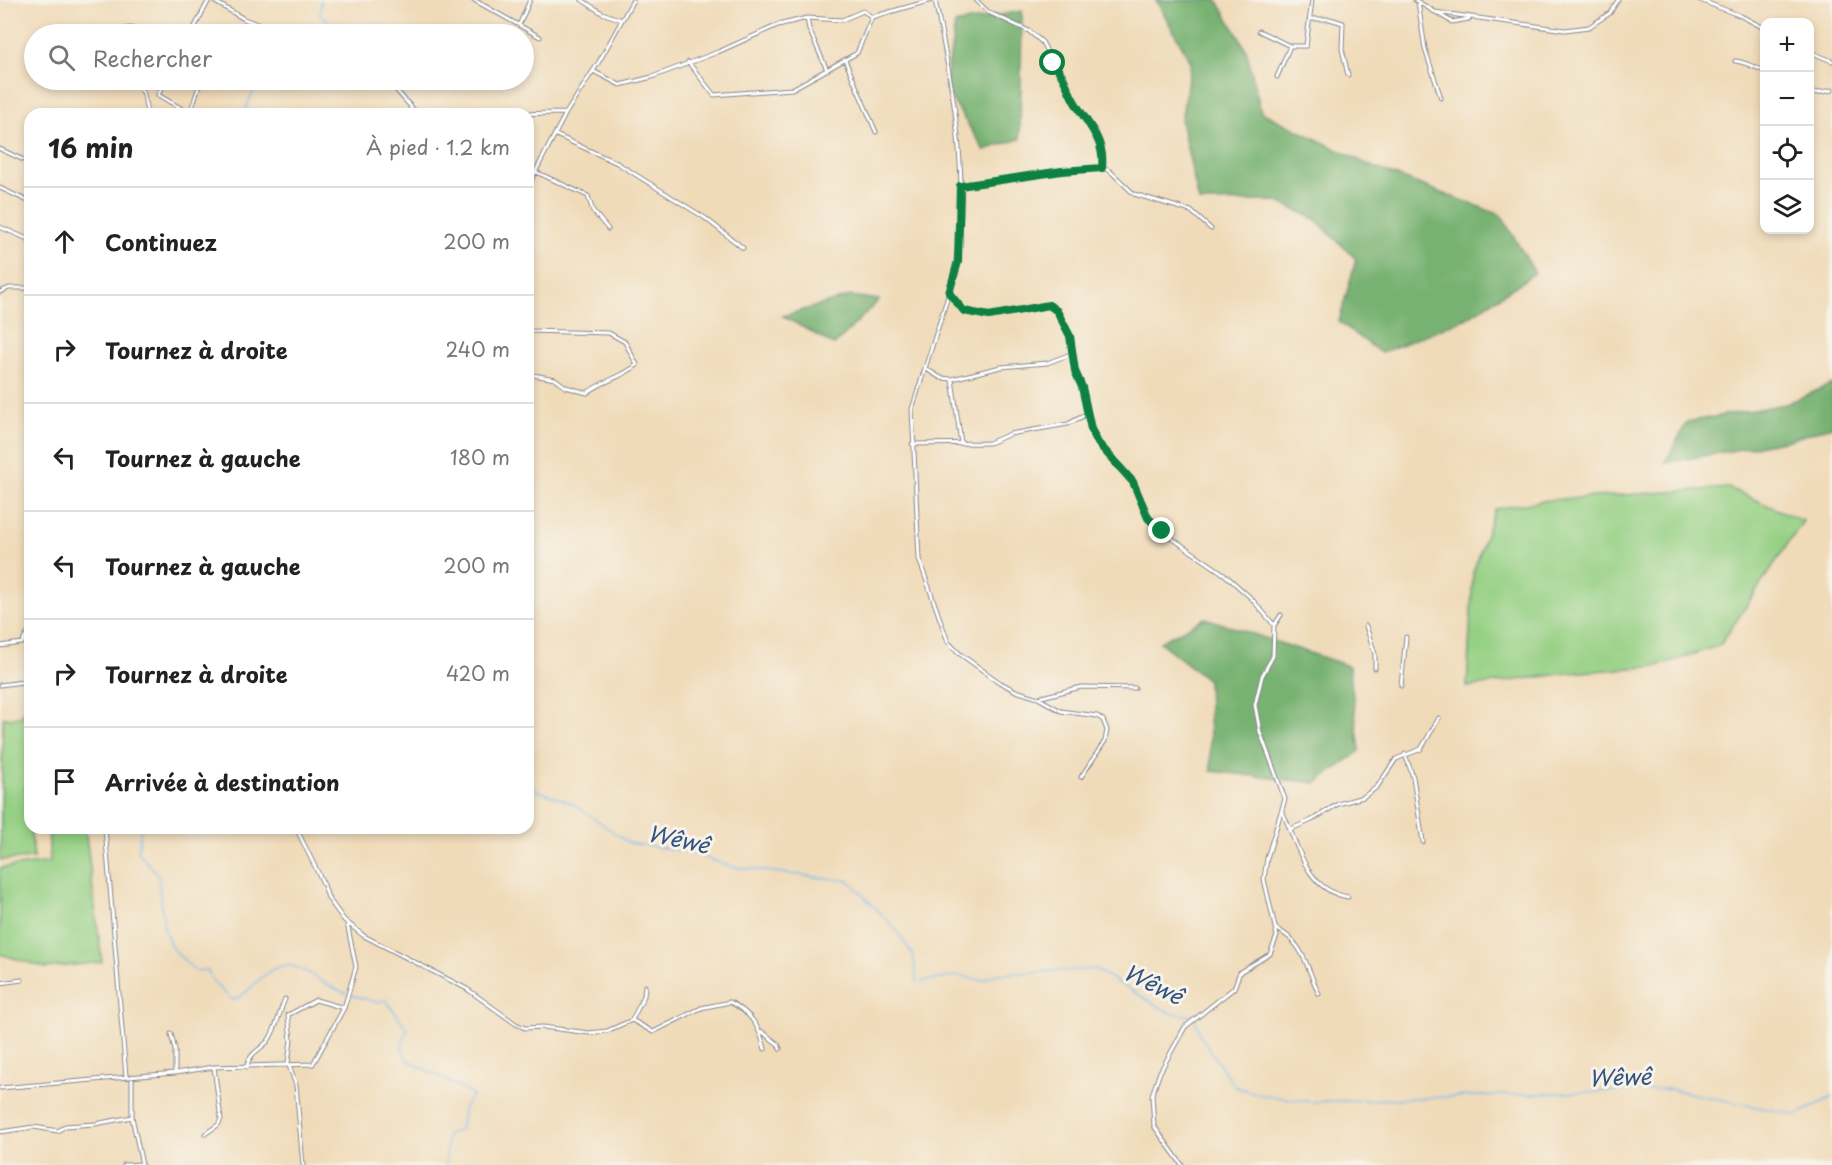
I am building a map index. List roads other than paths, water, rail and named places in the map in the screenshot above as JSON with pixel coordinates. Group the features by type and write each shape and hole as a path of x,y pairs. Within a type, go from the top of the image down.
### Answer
{"street":[{"path":"196,24 210,0 257,24"},
{"path":"474,0 520,24 530,0"},
{"path":"582,0 602,13 622,20"},
{"path":"534,176 566,113 593,71 633,0"},
{"path":"593,71 620,85 652,77 718,52 778,25 807,18 842,20 863,11 872,17 933,0 952,88 960,186 958,262 912,409 919,559 948,642 999,682 1038,698 1061,711 1097,716 1106,724 1106,741 1081,777"},
{"path":"976,0 988,12 1029,31 1042,42 1053,63 1064,75 1074,102 1096,132 1103,155 1102,168"},
{"path":"1259,31 1290,46 1306,46 1312,0"},
{"path":"1435,12 1514,22 1545,29 1589,27 1610,13 1618,0"},
{"path":"1700,0 1760,26"},
{"path":"1417,1 1452,22 1471,18"},
{"path":"1417,1 1425,50 1441,98"},
{"path":"688,62 714,95 792,88 857,53 872,17"},
{"path":"807,18 809,30 827,70"},
{"path":"1310,19 1330,19 1343,23 1342,50 1348,75"},
{"path":"534,33 540,37"},
{"path":"1277,77 1290,46"},
{"path":"1814,54 1832,61"},
{"path":"845,60 876,132"},
{"path":"1735,61 1747,62 1752,67 1760,69"},
{"path":"141,90 147,108"},
{"path":"161,90 158,95 180,108"},
{"path":"192,108 198,90"},
{"path":"396,90 411,107"},
{"path":"1814,92 1832,90"},
{"path":"534,114 566,113"},
{"path":"556,135 617,163 705,219 743,248"},
{"path":"0,149 24,160"},
{"path":"960,186 1062,171 1102,168 1110,171 1134,194 1191,211 1211,229"},
{"path":"536,172 588,196 593,211 608,229"},
{"path":"0,188 24,198"},
{"path":"0,227 24,237"},
{"path":"0,292 9,288 24,288"},
{"path":"949,293 964,311 989,316 1049,305 1057,311 1067,327 1087,414 1098,443 1133,482 1154,526 1224,574 1251,598 1274,625"},
{"path":"534,331 609,333 625,342 637,365 626,374 595,386 586,393 566,387 555,379 534,375"},
{"path":"926,369 941,378 952,379 1001,367 1047,363 1072,354"},
{"path":"952,379 961,443"},
{"path":"912,444 989,443 1010,434 1068,424 1087,414"},
{"path":"1182,1165 1154,1126 1152,1095 1160,1072 1185,1027 1234,988 1240,972 1270,954 1277,936 1265,893 1264,879 1267,858 1282,811 1283,791 1260,732 1255,705 1262,676 1273,656 1274,625 1281,615"},
{"path":"1366,626 1375,654 1376,669"},
{"path":"1401,686 1406,638"},
{"path":"0,646 22,644 24,640"},
{"path":"0,685 24,682"},
{"path":"1038,698 1081,687 1135,688"},
{"path":"1291,829 1312,820 1338,804 1363,798 1377,787 1396,759 1420,749 1439,718"},
{"path":"1405,754 1413,777 1423,842"},
{"path":"1282,811 1300,856 1315,879 1337,895 1348,897"},
{"path":"106,834 126,1076"},
{"path":"299,834 328,898 347,923 364,936 466,989 525,1028 543,1027 589,1033 607,1031 632,1020 644,996 645,986"},
{"path":"0,1088 175,1073 214,1066 313,1064 344,1008 356,967 347,923"},
{"path":"1275,928 1284,932 1302,950 1319,994"},
{"path":"0,983 22,980"},
{"path":"248,1067 251,1055 267,1041 275,1028 285,999"},
{"path":"303,1165 296,1085 288,1063 291,1040 288,1015 316,1000 344,1008"},
{"path":"632,1020 653,1032 701,1008 730,1002 744,1010 760,1030 778,1044 780,1049"},
{"path":"760,1030 765,1049"},
{"path":"171,1034 175,1050 175,1073"},
{"path":"206,1134 218,1125 221,1119 214,1066"},
{"path":"124,1165 142,1164 132,1117 132,1076"},
{"path":"0,1132 34,1128 58,1131 65,1126 95,1124 132,1117"}],"waterway":[{"path":"321,0 320,15 330,24"},
{"path":"246,108 254,90"},
{"name":"Wêwê","path":"534,789 572,803 629,843 684,851 733,867 849,881 894,927 913,955 917,982 959,976 982,980 997,974 1095,969 1170,1013 1194,1016 1200,1035 1235,1087 1262,1095 1313,1102 1669,1089 1797,1115 1832,1097"},
{"path":"140,834 138,852 158,875 164,927 171,947 195,971 207,970 214,983 232,1000 247,991 269,972 285,966 302,970 346,993"},
{"path":"351,995 377,1002 386,1000 408,1030 402,1045 408,1060 473,1095 464,1107 460,1130 447,1135 446,1165"}]}
